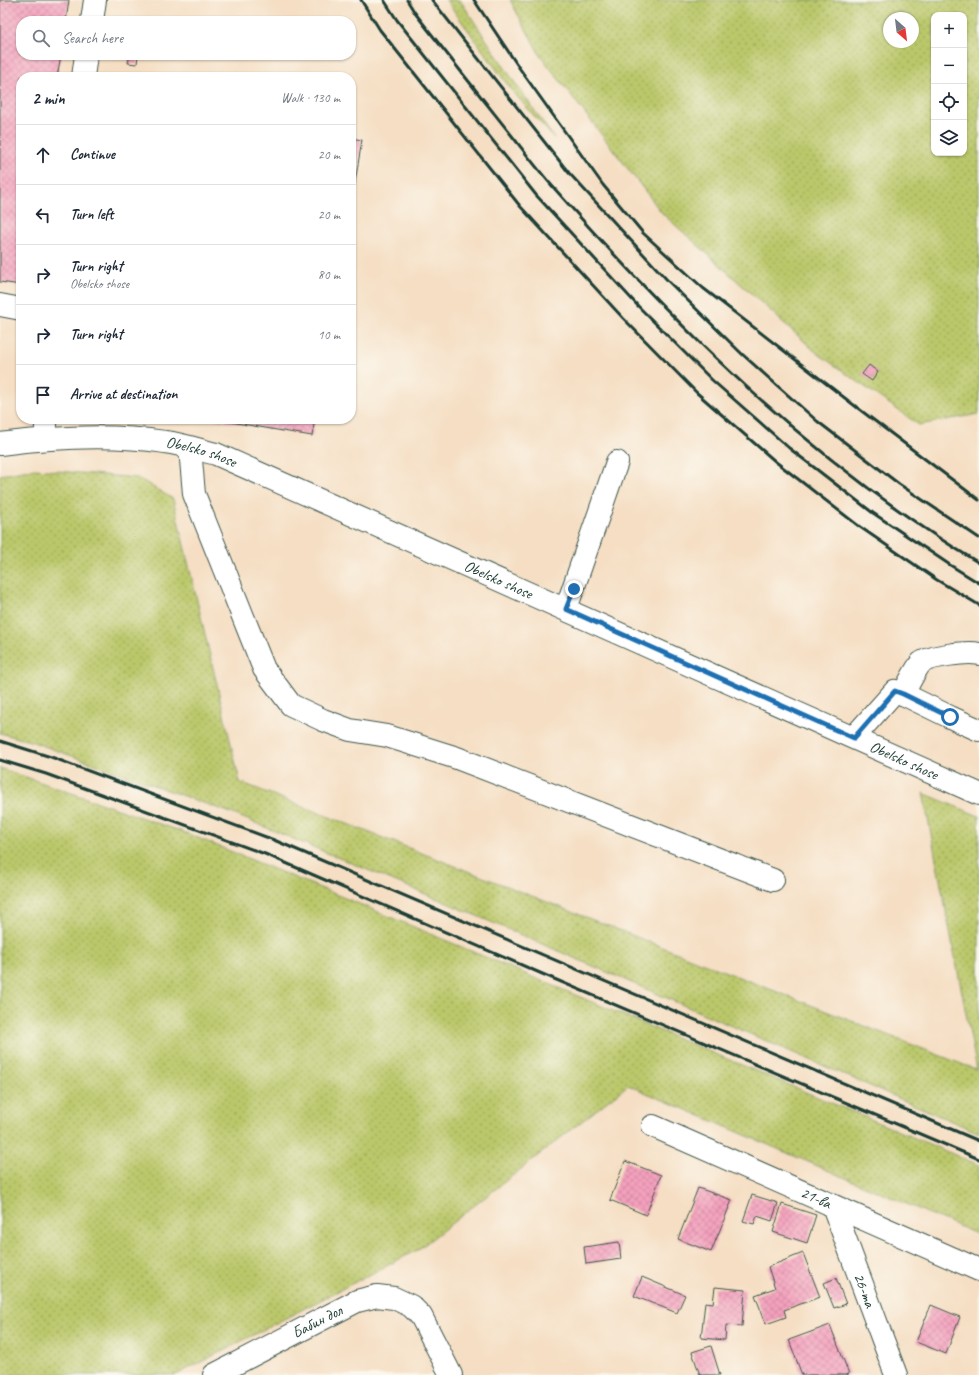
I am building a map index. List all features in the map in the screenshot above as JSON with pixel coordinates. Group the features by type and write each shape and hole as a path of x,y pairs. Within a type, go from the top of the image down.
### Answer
{"street":[{"path":"93,16 95,0"},
{"path":"84,72 85,60"},
{"path":"0,305 16,307"},
{"name":"Obelsko shose","path":"0,444 46,429 166,442 216,454 979,794"},
{"path":"190,448 194,494 264,669 291,705 323,720 350,730 387,736 457,758 773,880"},
{"path":"566,609 617,462"},
{"path":"903,694 921,663 938,656 972,652 979,654"},
{"path":"854,738 895,691 979,730"},
{"name":"21-ва","path":"653,1126 979,1270"},
{"name":"26-та","path":"833,1206 896,1375"},
{"name":"Бабин дол","path":"214,1375 357,1301 377,1296 394,1298 412,1306 421,1316 451,1375"}],"green space":[{"path":"446,0 460,0 515,83 554,138 513,92"},
{"path":"510,0 979,0 979,414 919,425 817,353 662,213 540,55"},
{"path":"35,469 138,478 173,499 240,782 977,1070 923,793 979,816 979,1133 447,903 231,813 33,742 0,733 0,475"},
{"path":"0,768 186,833 357,903 979,1165 979,1235 628,1085 419,1249 176,1375 0,1375"}],"building":[{"path":"0,0 69,0 67,16 16,16 16,60 60,60 58,72 16,72 16,284 0,282"},
{"path":"129,60 137,60 137,64 128,63"},
{"path":"356,139 362,140 356,177"},
{"path":"869,365 878,372 872,381 862,374"},
{"path":"242,424 314,424 312,436"},
{"path":"625,1161 661,1175 646,1215 610,1200"},
{"path":"698,1188 732,1200 711,1252 678,1239"},
{"path":"752,1195 778,1203 772,1221 757,1216 754,1224 743,1221"},
{"path":"782,1204 816,1215 807,1243 773,1232"},
{"path":"619,1242 621,1259 586,1264 584,1247"},
{"path":"803,1253 820,1297 784,1310 786,1317 766,1324 755,1295 775,1288 768,1267"},
{"path":"642,1277 685,1295 677,1313 634,1296"},
{"path":"836,1278 846,1304 834,1308 824,1283"},
{"path":"715,1287 745,1290 742,1326 726,1325 725,1340 701,1338 705,1302 713,1303"},
{"path":"931,1305 960,1317 946,1354 916,1342"},
{"path":"830,1325 849,1374 802,1375 789,1340"},
{"path":"711,1346 720,1375 700,1375 692,1352"}],"railway":[{"path":"361,0 380,30 520,206 623,318 697,393 776,462 860,527 937,580 979,605"},
{"path":"384,0 397,20 536,195 638,306 712,380 789,448 873,513 979,583"},
{"path":"407,0 415,13 548,181 601,241 700,343 752,392 806,439 861,483 919,525 979,563"},
{"path":"432,0 569,173 669,282 742,354 817,421 899,484 979,538"},
{"path":"474,0 520,69 603,185 643,233 703,288 979,500"},
{"path":"0,741 51,757 274,840 979,1141"},
{"path":"0,760 46,774 265,854 540,973 979,1159"}],"route":[{"path":"574,589 566,609 854,738 895,691 950,717"}]}
